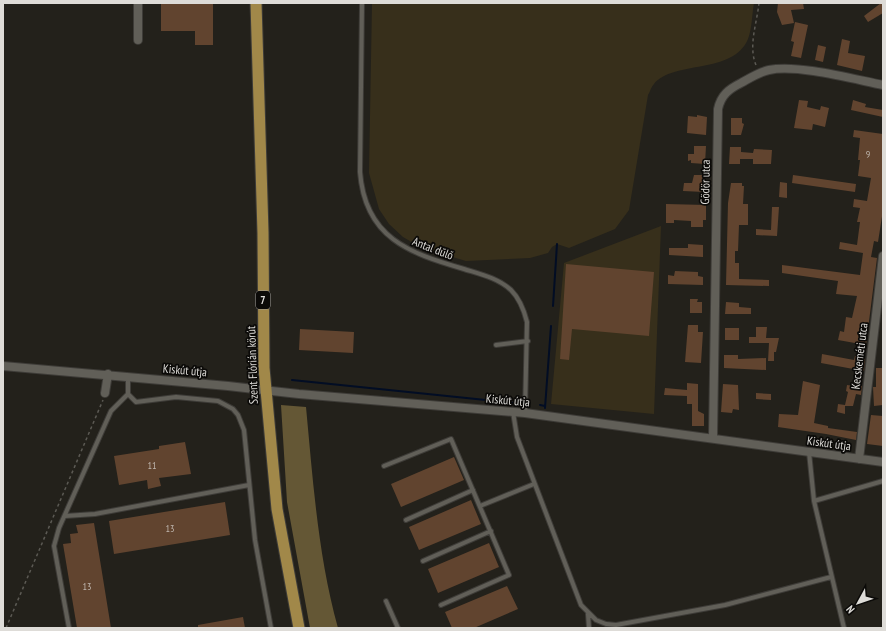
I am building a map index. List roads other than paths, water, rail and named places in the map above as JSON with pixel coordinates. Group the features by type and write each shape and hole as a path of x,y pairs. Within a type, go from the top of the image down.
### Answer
{"main road":[{"name":"Szent Flórián körút","path":"256,3 264,233 263,292 266,391 277,509 299,628"}],"street":[{"path":"138,3 138,40"},
{"name":"Gödör utca","path":"713,438 718,109 721,99 731,88 759,73 782,68 798,69 883,85"},
{"name":"Kecskeméti utca","path":"859,459 883,256"},
{"name":"Kiskút útja","path":"3,366 108,374 128,378 266,391 525,413 883,462"},
{"path":"105,393 108,374"}],"lane":[{"name":"Antal dűlő","path":"362,3 360,172 361,185 369,210 389,236 400,246 413,253 490,277 511,290 524,309 527,322 528,341 525,413"},
{"path":"496,345 528,341"},
{"path":"128,378 128,394 136,402 185,397 218,401 233,409 240,418 244,430 255,540 271,628"},
{"path":"68,628 54,546 65,516 111,411 128,394"},
{"path":"512,412 517,437 581,605 596,620 606,624 622,624 725,605 831,577"},
{"path":"384,466 451,439 509,575 441,605"},
{"path":"808,452 814,501 844,628"},
{"path":"814,501 883,481"},
{"path":"480,506 534,484"},
{"path":"65,516 95,514 249,485"},
{"path":"406,520 473,490"},
{"path":"422,561 490,531"},
{"path":"386,601 398,628"},
{"path":"588,613 589,628"}],"waterway":[{"path":"553,306 557,244"},
{"path":"545,408 551,326"},
{"path":"292,380 514,403"},
{"path":"540,405 545,406"}]}
